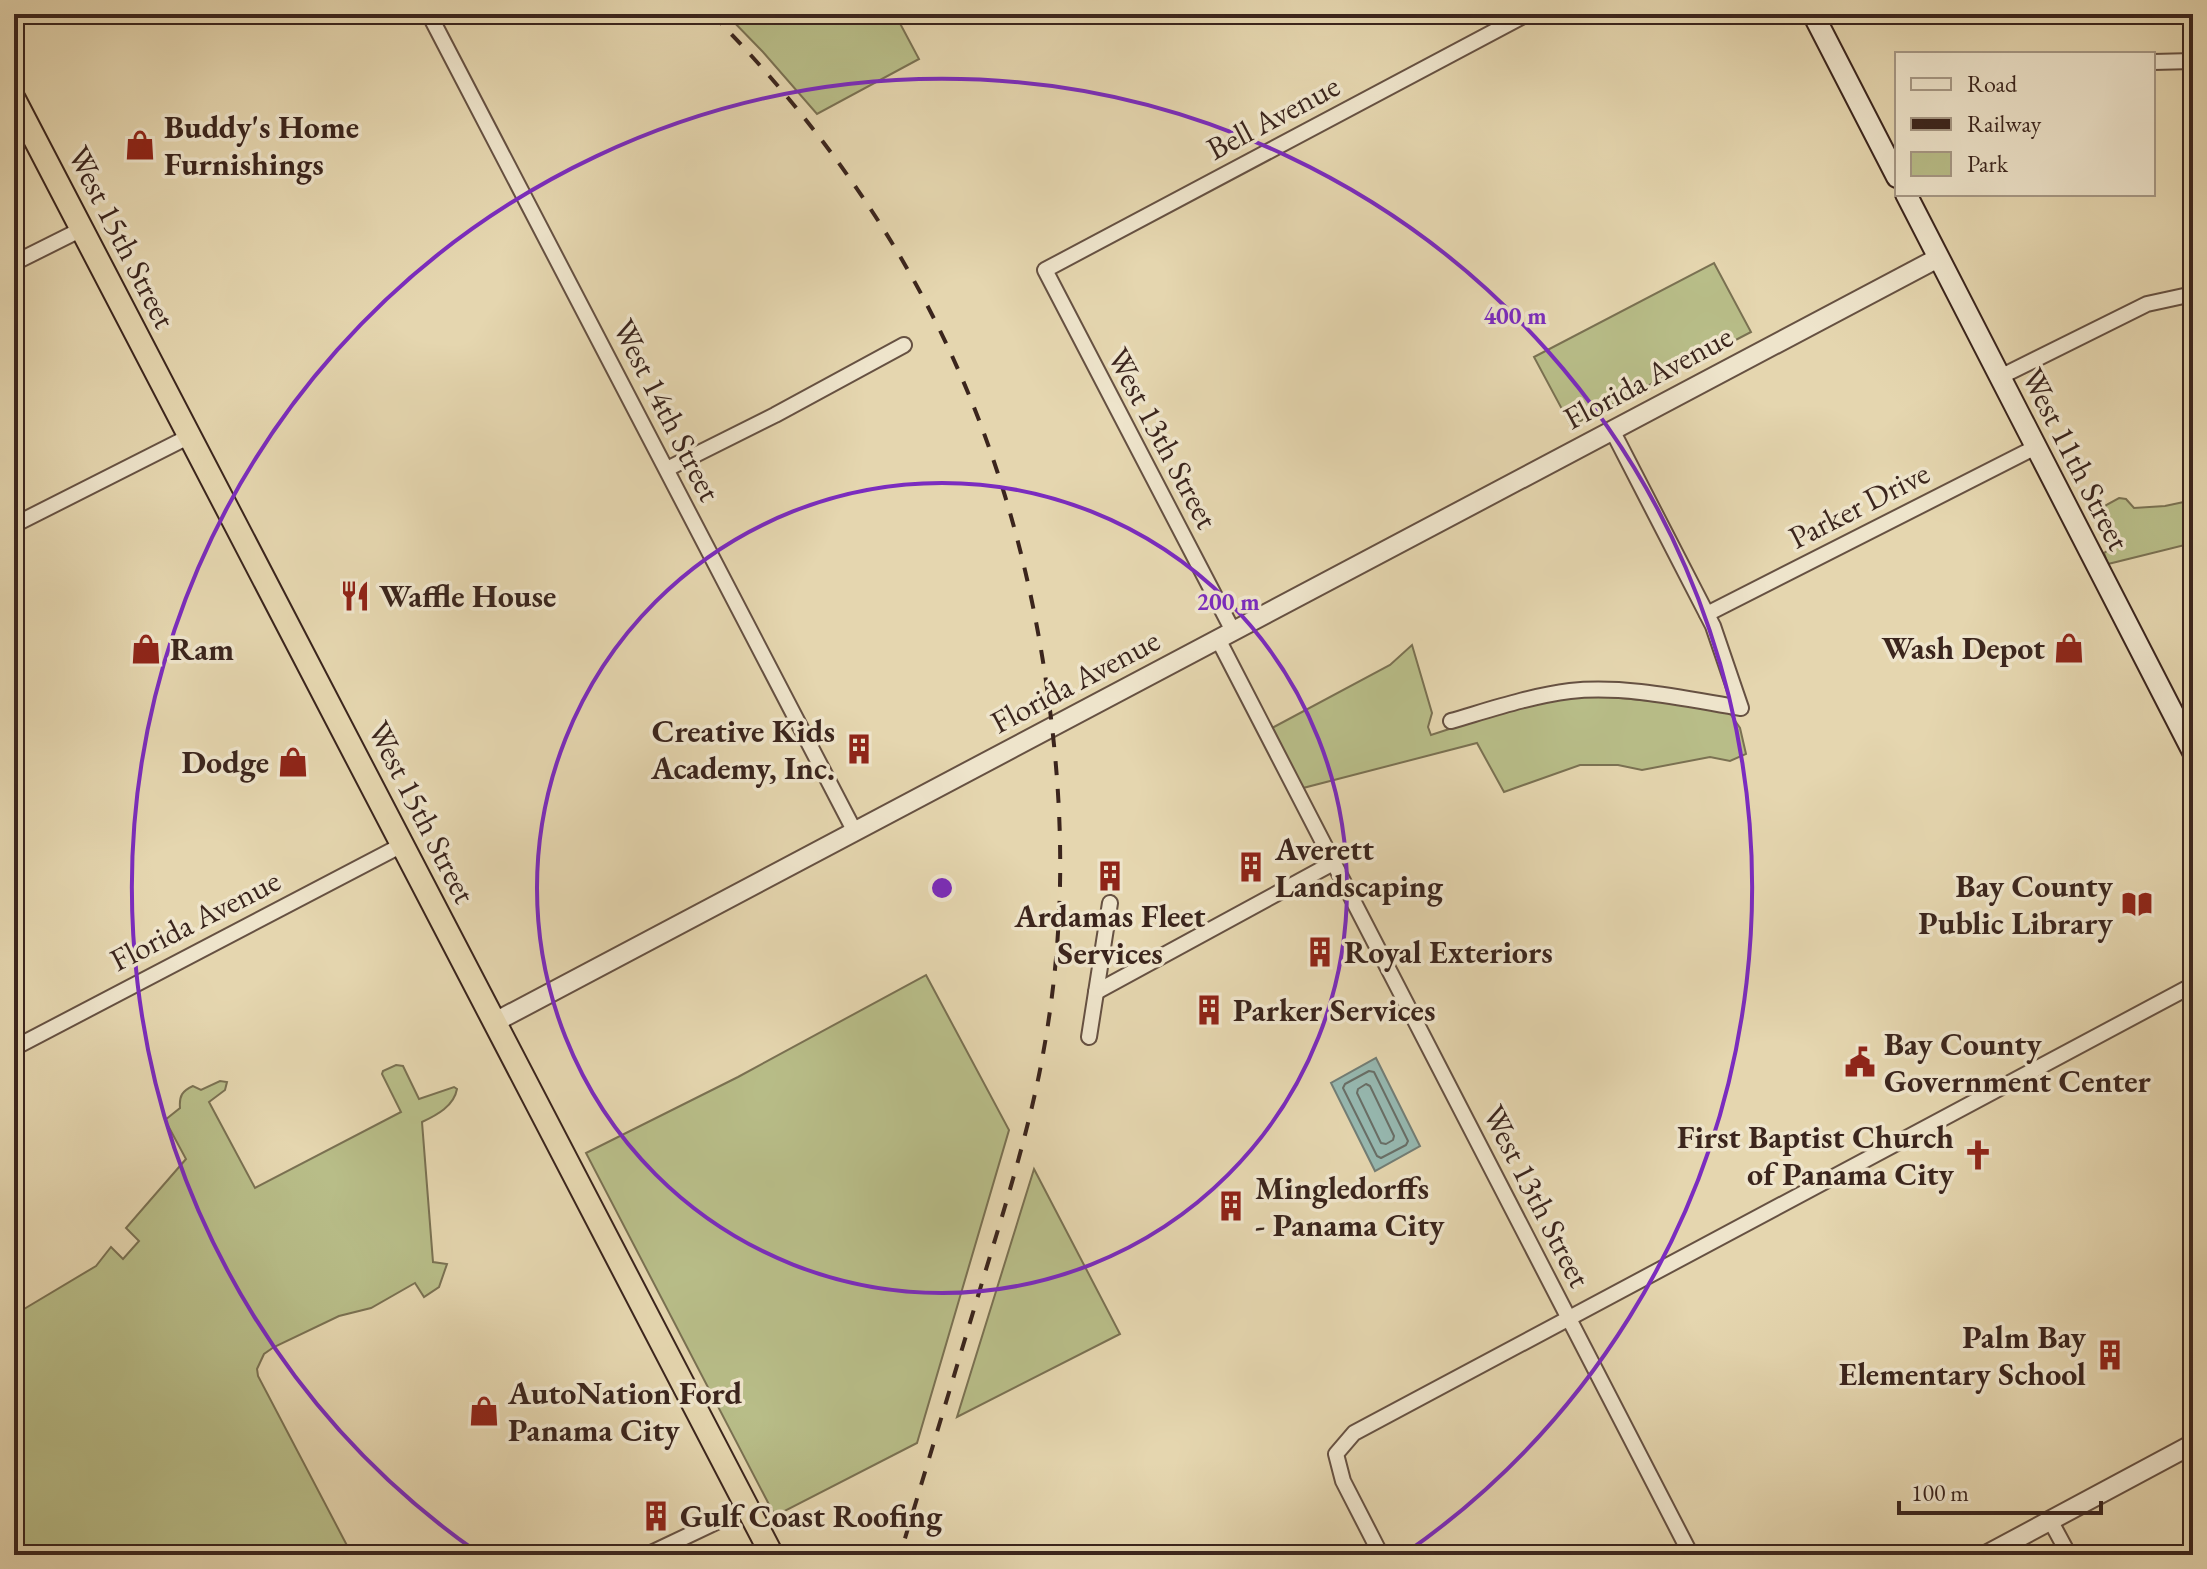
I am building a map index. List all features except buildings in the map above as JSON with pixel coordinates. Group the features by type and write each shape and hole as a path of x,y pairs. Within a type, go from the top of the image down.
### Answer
{"highway":[{"name":"West 15th Street","path":"14,99 772,1555"}],"main road":[{"path":"1813,14 1895,167"},
{"name":"West 11th Street","path":"1907,196 2193,752"}],"street":[{"name":"West 14th Street","path":"429,14 855,832"},
{"name":"Bell Avenue","path":"1045,270 1527,14"},
{"path":"2155,62 2193,61"},
{"path":"14,263 82,229"},
{"name":"Florida Avenue","path":"495,1022 1938,258"},
{"name":"West 13th Street","path":"1045,270 1225,635 1333,863 1691,1555"},
{"path":"2000,377 2147,304 2193,294"},
{"path":"667,469 904,345"},
{"path":"1451,721 1542,696 1582,690 1650,694 1741,708 1718,637 1612,430"},
{"path":"14,525 190,436"},
{"name":"Parker Drive","path":"1707,614 2036,447"},
{"name":"Florida Avenue","path":"14,1048 402,845"},
{"path":"1096,992 1333,863"},
{"path":"1089,1037 1110,903"},
{"path":"1381,1555 1343,1481 1336,1454 1354,1433 2193,985"},
{"path":"1986,1555 2193,1444"},
{"path":"647,1555 748,1507"},
{"path":"2050,1520 2069,1555"}],"green space":[{"path":"726,14 895,14 919,59 817,114"},
{"path":"1714,263 1751,332 1571,426 1534,357"},
{"path":"2119,498 2126,499 2134,508 2193,500 2193,543 2108,564 2104,553 2112,548 2094,515"},
{"path":"1412,645 1432,713 1428,727 1431,735 1553,698 1599,696 1729,712 1740,728 1746,754 1730,761 1710,757 1642,770 1618,765 1580,765 1504,792 1477,743 1303,788 1272,728 1390,665"},
{"path":"926,975 1009,1130 917,1443 775,1516 586,1153 738,1077"},
{"path":"396,1065 403,1066 419,1099 454,1087 457,1089 449,1105 422,1122 433,1262 447,1264 439,1287 424,1297 415,1283 371,1308 339,1316 274,1347 264,1354 257,1369 352,1555 14,1555 14,1315 96,1266 111,1247 123,1259 139,1241 126,1228 186,1159 165,1120 180,1108 184,1092 193,1086 201,1090 220,1081 227,1082 225,1090 209,1102 255,1188 401,1112 382,1074"},
{"path":"1034,1169 1120,1334 957,1417"}],"water":[{"path":"1376,1058 1420,1146 1375,1171 1331,1083"}],"railway":[{"path":"712,14 780,88 840,165 892,244 938,326 976,412 1007,502 1031,596 1054,743 1060,838 1058,932 1048,1027 1039,1075 1014,1176 900,1555"}],"place":[{"name":"Buddy's Home Furnishings","path":"140,145"},
{"name":"Waffle House","path":"355,596"},
{"name":"Wash Depot","path":"2069,648"},
{"name":"Ram","path":"146,649"},
{"name":"Creative Kids Academy, Inc.","path":"859,749"},
{"name":"Dodge","path":"293,762"},
{"name":"Averett Landscaping","path":"1251,867"},
{"name":"Ardamas Fleet Services","path":"1110,876"},
{"name":"Bay County Public Library","path":"2137,904"},
{"name":"Royal Exteriors","path":"1320,952"},
{"name":"Parker Services","path":"1209,1010"},
{"name":"Bay County Government Center","path":"1860,1062"},
{"name":"First Baptist Church of Panama City","path":"1978,1155"},
{"name":"Mingledorffs - Panama City","path":"1231,1206"},
{"name":"Palm Bay Elementary School","path":"2110,1355"},
{"name":"AutoNation Ford Panama City","path":"484,1411"},
{"name":"Gulf Coast Roofing","path":"656,1516"}]}
